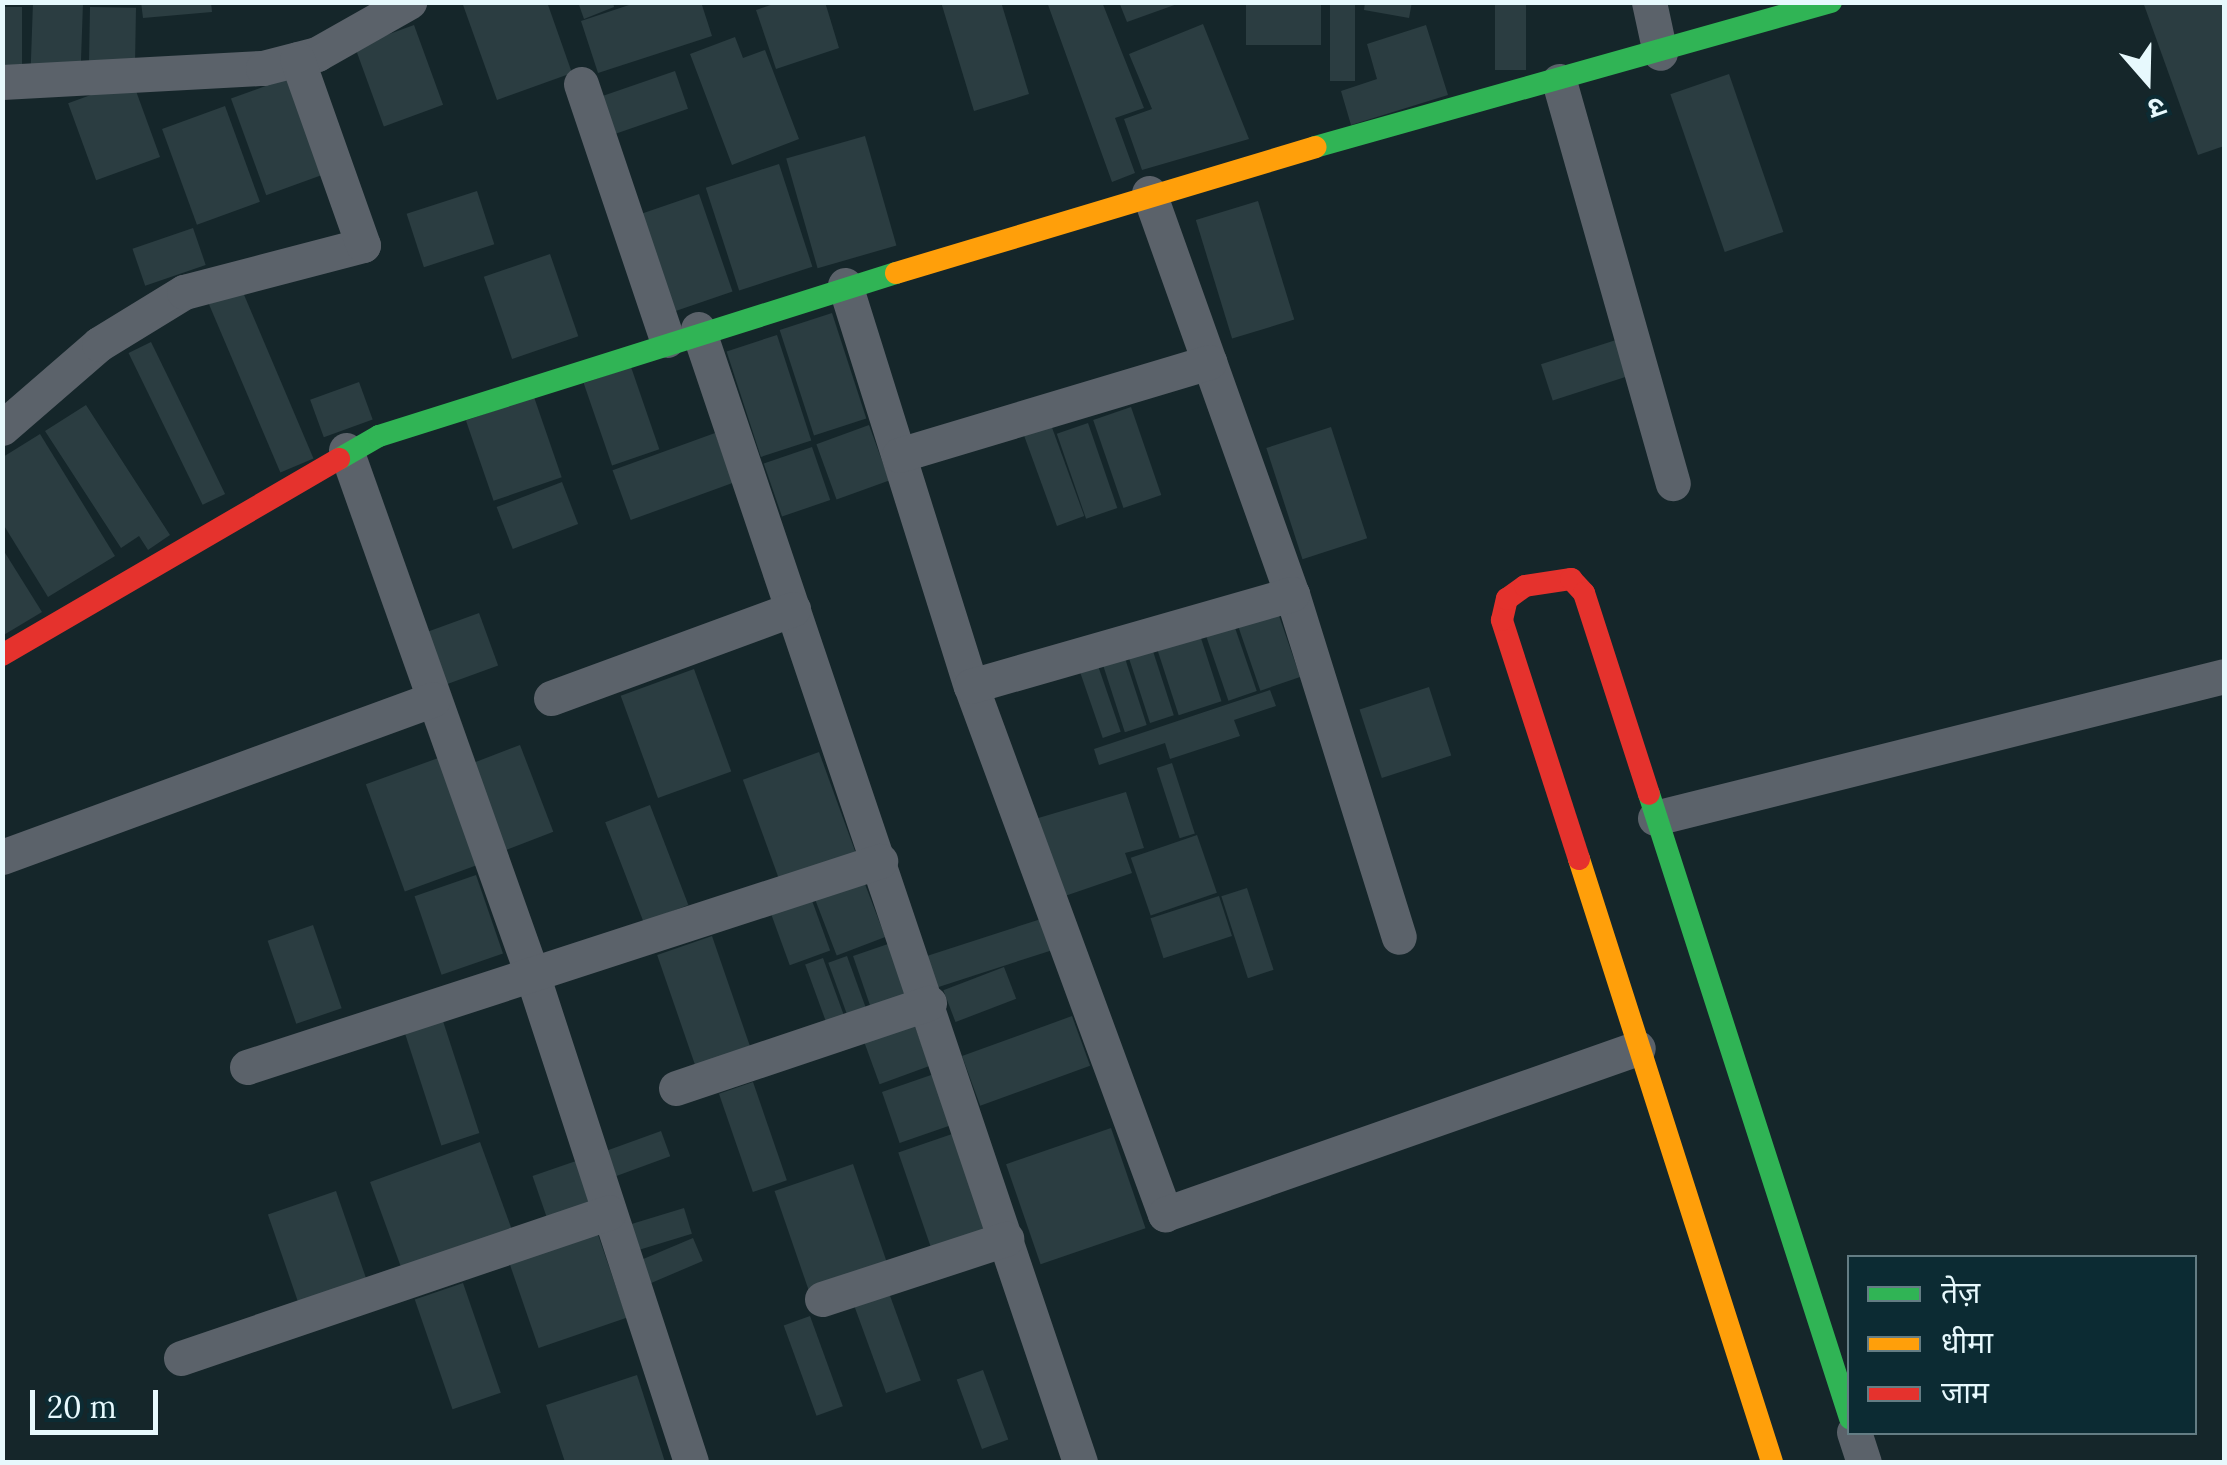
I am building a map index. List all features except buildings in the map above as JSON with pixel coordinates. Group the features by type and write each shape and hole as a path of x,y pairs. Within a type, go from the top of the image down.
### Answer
{"street":[{"path":"2,82 162,78 297,59 409,2"},
{"path":"1648,2 1660,53"},
{"path":"2,655 346,450 682,334 1149,193 1660,53 1830,2"},
{"path":"2,428 98,344 184,292 363,245 297,59"},
{"path":"1558,81 1672,483"},
{"path":"581,84 793,609 1080,1462"},
{"path":"1149,193 1292,594 1399,937"},
{"path":"845,285 972,686 1165,1214 1638,1048"},
{"path":"900,455 1209,362"},
{"path":"346,450 532,974 691,1462"},
{"path":"1772,1462 1502,620 1507,599 1525,586 1571,579 1584,592 1847,1409"},
{"path":"972,686 1292,594"},
{"path":"551,698 793,609"},
{"path":"1655,818 2224,676"},
{"path":"2,857 434,699"},
{"path":"247,1066 880,861"},
{"path":"676,1088 929,1004"},
{"path":"181,1358 609,1212"},
{"path":"822,1299 1006,1240"},
{"path":"1855,1435 1864,1462"}],"traffic: fast":[{"path":"1315,147 1831,2"},
{"path":"339,459 379,436 896,273"},
{"path":"1649,794 1847,1409"}],"traffic: slow":[{"path":"896,273 1315,147"},
{"path":"1579,859 1772,1462"}],"traffic: jam":[{"path":"2,655 339,459"},
{"path":"1579,859 1502,620 1507,599 1525,586 1571,579 1584,593 1649,794"}]}
